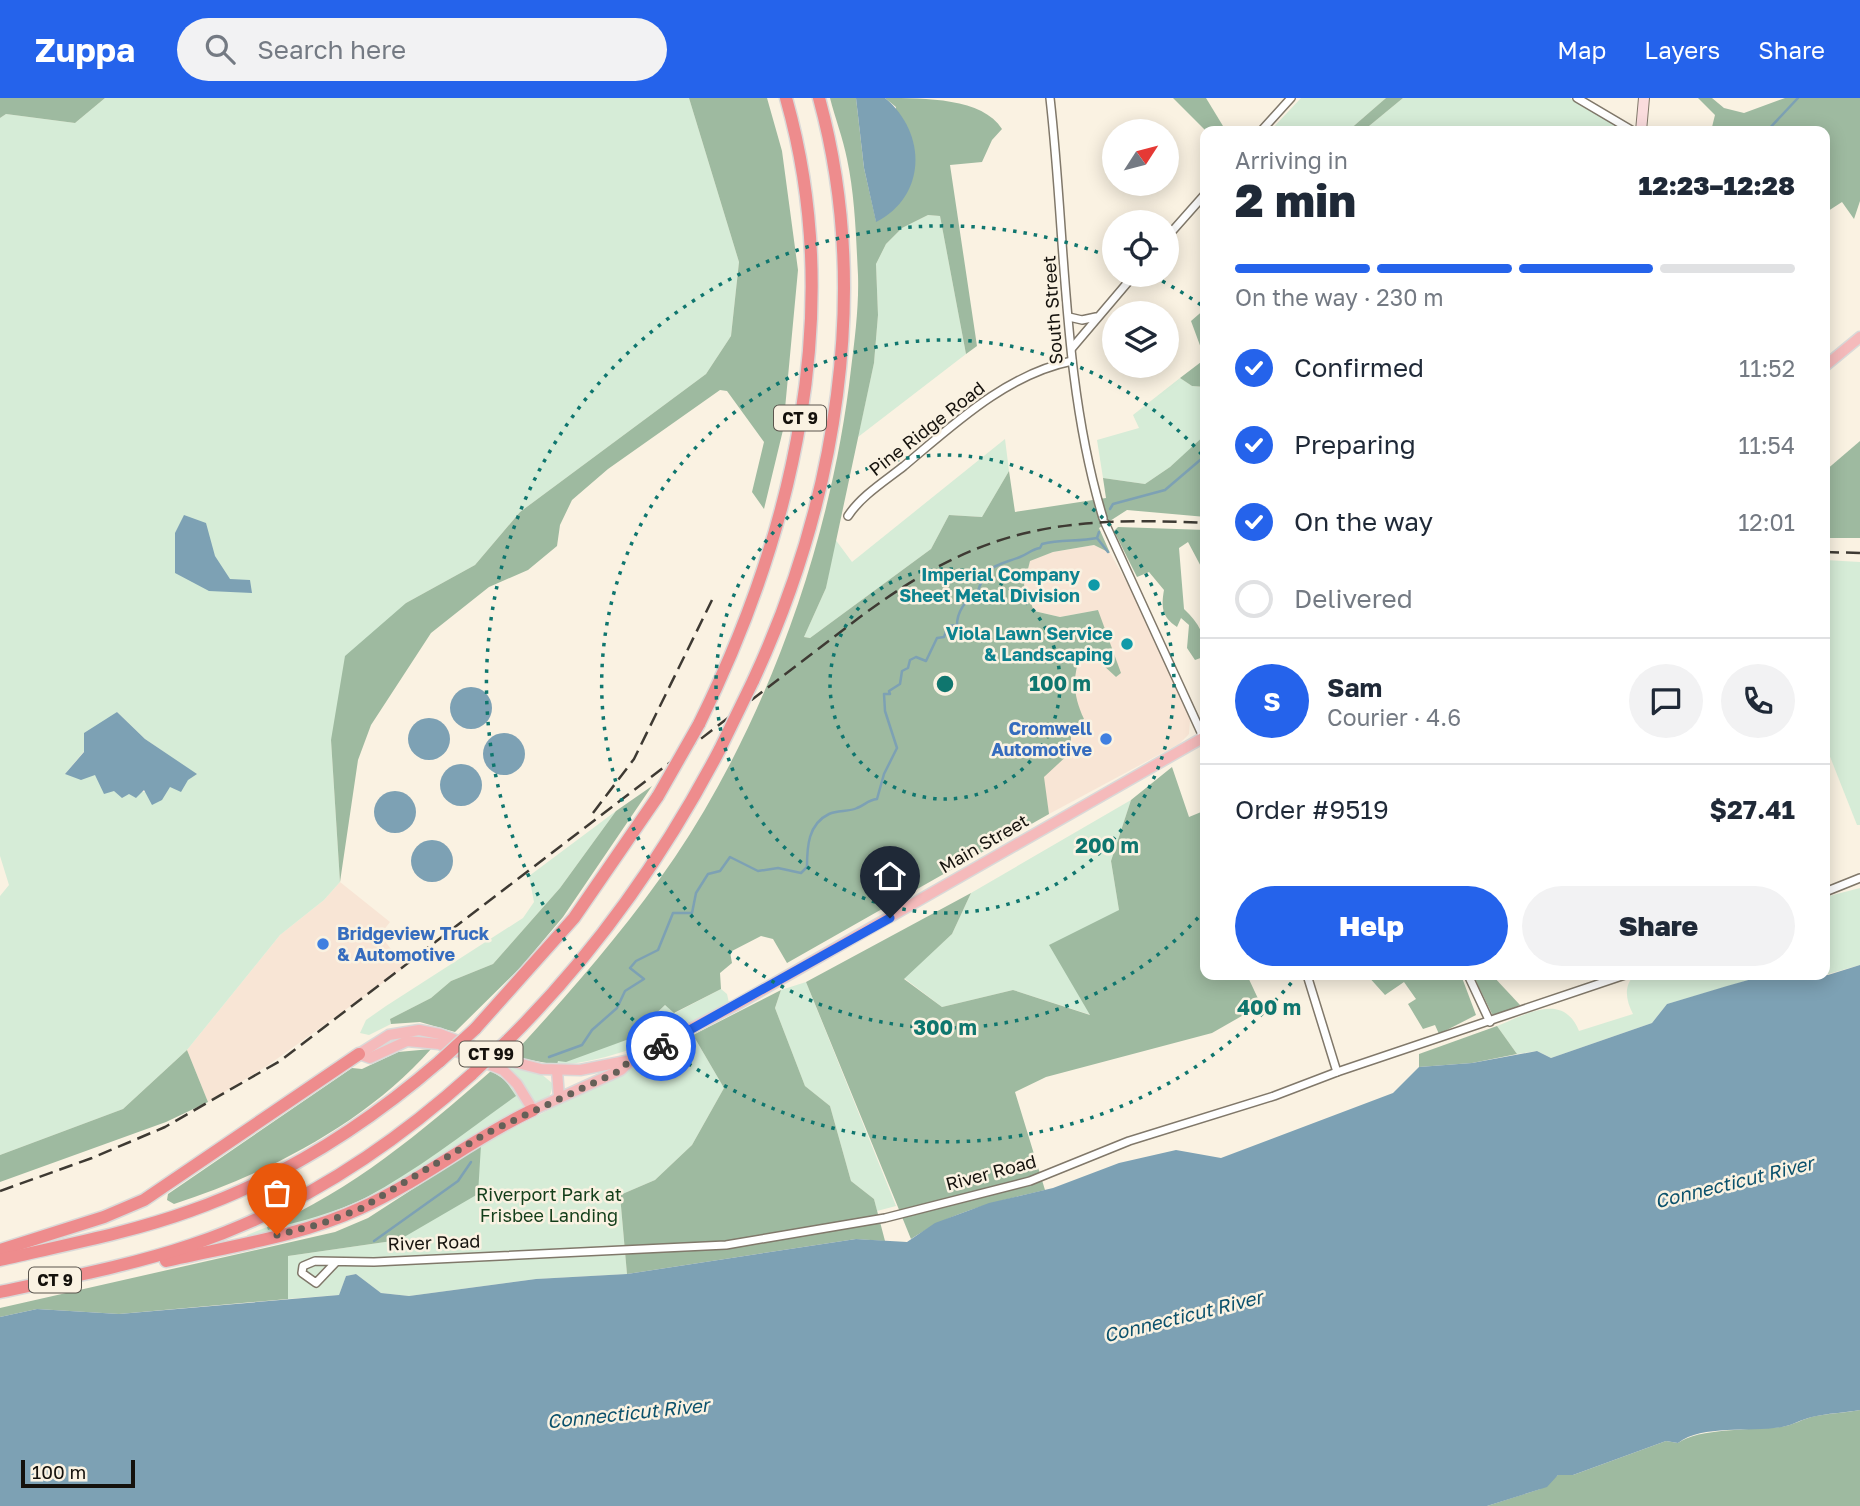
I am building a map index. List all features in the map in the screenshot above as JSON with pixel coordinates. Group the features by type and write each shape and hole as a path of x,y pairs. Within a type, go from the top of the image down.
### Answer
{"highway":[{"name":"CT 9","path":"0,1260 170,1218 251,1187 338,1138 440,1061 475,1029 569,925 658,796 699,724 733,649 765,562 782,502 804,397 812,317 810,238 801,166 786,98"},
{"name":"CT 9","path":"0,1292 110,1268 211,1238 310,1193 388,1143 472,1074 508,1040 573,970 634,891 681,821 753,681 786,602 810,525 828,447 840,368 845,293 841,217 819,98"},
{"path":"0,1250 104,1217 144,1200 359,1054"},
{"path":"110,1268 151,1265 342,1217 379,1200 473,1140 533,1110"}],"main road":[{"path":"1641,126 1644,98"},
{"path":"1830,362 1860,337"},
{"name":"Main Street","path":"359,1054 392,1034 424,1030 514,1062 557,1070 580,1070 631,1060 748,999 1200,741"},
{"path":"359,1054 369,1058 412,1040 439,1044 507,1073 533,1110"},
{"name":"Main Street","path":"533,1110 623,1069 631,1060"},
{"path":"557,1070 559,1098"}],"street":[{"name":"South Street","path":"1050,98 1072,361 1086,452 1104,521 1200,727"},
{"path":"1266,126 1291,98"},
{"path":"1577,98 1625,126"},
{"path":"1179,223 1200,200"},
{"path":"1071,348 1123,287"},
{"path":"1069,317 1082,320 1097,317"},
{"name":"Pine Ridge Road","path":"848,516 874,490 981,403 1045,368 1072,361"},
{"path":"1830,890 1860,878"},
{"path":"1309,980 1337,1072"},
{"path":"1470,980 1490,1022"},
{"name":"River Road","path":"336,1262 316,1283 302,1273 303,1266 310,1262 679,1249 809,1234 1030,1181 1129,1141 1274,1096 1337,1072 1611,980"}],"shaded area":[{"path":"1094,545 1110,553 1134,595 1177,685 1190,720 1189,734 1179,744 1049,814 1043,777 1071,752 1071,728 1084,719 1077,705 1073,674 1081,654 1089,651 1116,677 1098,610 1060,617 1034,611 1024,585 1030,560 1053,552"},
{"path":"340,882 390,922 380,935 405,967 267,1066 208,1102 187,1050 280,935 324,900"}],"green space":[{"path":"0,98 105,98 75,123 6,114 0,118"},
{"path":"105,98 689,98 739,262 731,336 706,374 520,512 475,565 406,603 331,740 340,882 324,900 280,935 187,1050 123,1109 0,1155 0,896 9,885 0,856 0,118 6,114 75,123","holes":["117,712 145,739 196,774 172,786 144,792 116,789 95,774 65,774"]},
{"path":"689,98 767,98 782,151 798,270 783,430 764,509 752,492 764,442 727,391 720,390 608,469 572,500 560,525 557,546 528,570 489,587 431,633 371,725 358,760 340,882 331,740 345,656 406,603 475,565 520,512 706,374 731,336 739,262"},
{"path":"830,98 856,98 864,168 876,221 896,107 885,98 917,98 967,106 981,111 1002,129 992,140 982,162 950,165 977,346 966,354 940,216 928,215 902,228 886,244 876,264 878,315 874,363 826,588 804,637 810,638 931,549 949,515 982,517 1009,471 1015,512 1106,498 1103,478 1145,484 1170,467 1200,440 1200,516 1127,510 1099,528 1110,553 1094,545 1053,552 1030,561 1024,585 1034,611 1060,617 1098,610 1121,673 1116,677 1089,652 1081,654 1075,686 1084,719 1071,728 1071,752 1044,777 1049,814 787,963 773,939 761,936 730,952 732,963 720,973 721,989 674,1013 665,1005 629,1039 566,1062 558,1061 557,1065 520,1058 518,1049 580,980 639,908 709,803 767,685 791,624 829,496 842,432 854,346 858,298 857,246 852,187"},
{"path":"1173,98 1206,98 1223,126 1201,126"},
{"path":"1301,98 1386,98 1354,126 1275,126"},
{"path":"1386,98 1403,98 1369,126 1354,126"},
{"path":"1403,98 1570,98 1616,126 1369,126"},
{"path":"1698,98 1712,98 1724,108 1744,113 1785,98 1860,98 1860,201 1854,219 1842,202 1830,210 1830,126 1712,126 1715,115"},
{"path":"928,215 940,216 966,354 858,437 874,363 878,315 876,264 886,244 902,228"},
{"path":"1200,313 1200,345 1191,321"},
{"path":"1200,363 1200,387 1192,386 1180,378"},
{"path":"1180,378 1192,386 1200,387 1200,441 1145,484 1103,478 1097,440 1139,428 1133,415"},
{"path":"1005,439 1009,471 982,517 949,515 931,549 810,638 804,637 826,588 835,539 852,562"},
{"path":"1860,441 1860,538 1830,538 1830,467"},
{"path":"1118,527 1200,530 1200,565 1188,542 1179,548 1184,609 1200,628 1200,658 1195,660 1187,648 1189,625 1181,618 1177,627 1168,619 1163,607 1164,590 1149,572 1137,577 1114,531"},
{"path":"1830,560 1860,562 1860,825 1857,825 1830,757"},
{"path":"1172,767 1189,817 1200,812 1200,980 1249,980 1261,1005 1212,1033 1046,1077 1015,1092 1045,1190 959,1214 911,1239 806,982 971,893 952,934 904,979 942,1007 1013,990 1090,1015 1049,945 1119,910 1111,861 1131,800"},
{"path":"652,786 563,917 520,968 455,1032 420,1022 391,1024 390,1019 431,998 451,981 493,964 560,888 616,811"},
{"path":"1131,800 1111,861 1119,910 1091,1015 1013,990 942,1007 904,978 952,934 971,893"},
{"path":"616,811 560,888 493,964 451,981 431,998 390,1019 391,1024 369,1035 360,1033 366,1020 523,918 534,902 529,876"},
{"path":"1860,888 1860,965 1830,974 1830,896"},
{"path":"1372,980 1463,980 1476,1015 1439,1034 1435,1025 1423,1029 1408,1004 1416,999 1404,982 1385,995"},
{"path":"1475,980 1497,980 1520,1005 1493,1016"},
{"path":"1630,980 1749,980 1667,1004 1652,1023 1551,1058 1537,1051 1517,1054 1497,1026 1542,1009 1563,1012 1572,1019 1579,1031 1633,1014 1627,993"},
{"path":"806,982 896,1206 877,1211 874,1199 851,1181 830,1106 805,1086 775,1008 781,990"},
{"path":"721,989 727,994 729,1003 667,1034 603,1058 557,1065 558,1061 629,1039 665,1005 675,1013"},
{"path":"781,990 775,1008 805,1086 830,1106 851,1181 874,1199 885,1241 856,1239 627,1274 620,1195 655,1180 692,1145 724,1088 693,1035"},
{"path":"1497,1026 1517,1054 1472,1063 1419,1067 1419,1054"},
{"name":"Riverport Park at Frisbee Landing","path":"693,1035 724,1088 692,1145 655,1180 620,1195 627,1274 536,1279 409,1296 381,1293 356,1274 346,1276 339,1295 288,1299 288,1256 399,1240 481,1145"},
{"path":"431,1049 405,1076 376,1100 313,1143 244,1178 209,1192 174,1204 167,1200 168,1194 352,1068 362,1069 398,1052"},
{"path":"187,1050 208,1102 166,1122 0,1182 0,1155 123,1109"},
{"path":"501,1061 540,1073 552,1083 548,1097 535,1102"},
{"path":"493,1069 513,1086 527,1108 384,1193 330,1219 248,1238 247,1235 267,1227 269,1230 408,1172 515,1096 505,1080 491,1071"},
{"path":"491,1071 505,1080 516,1096 442,1150 365,1198 318,1216 268,1230 267,1227 328,1196 385,1158"},
{"path":"481,1145 478,1194 399,1240 288,1256 288,1299 119,1314 37,1309 0,1317 0,1308 335,1232 368,1218"},
{"path":"1860,1410 1860,1506 1487,1506 1540,1489 1558,1475 1573,1475 1666,1441 1678,1443 1712,1432 1784,1426 1816,1416"}],"water":[{"path":"856,98 885,98 899,112 914,146 912,181 905,197 893,211 876,222 864,168"},
{"path":"184,515 206,523 215,556 230,579 250,580 252,593 209,591 175,573 175,533"},
{"path":"471,687 486,693 492,708 486,723 471,729 456,723 450,708 456,693"},
{"path":"117,712 145,739 197,774 188,780 181,792 170,787 162,800 152,805 144,790 136,798 129,794 122,798 114,791 104,794 95,775 81,780 65,774 84,752 84,733"},
{"path":"429,718 444,724 450,739 444,754 429,760 414,754 408,739 414,724"},
{"path":"504,733 519,739 525,754 519,769 504,775 489,769 483,754 489,739"},
{"path":"461,764 476,770 482,785 476,800 461,806 446,800 440,785 446,770"},
{"path":"395,791 410,797 416,812 410,827 395,833 380,827 374,812 380,797"},
{"path":"432,840 447,846 453,861 447,876 432,882 417,876 411,861 417,846"},
{"name":"Connecticut River","path":"1860,965 1860,1410 1808,1418 1770,1429 1714,1431 1688,1437 1678,1443 1666,1441 1573,1475 1558,1475 1547,1487 1487,1506 0,1506 0,1317 37,1309 119,1314 339,1295 346,1276 356,1274 381,1293 409,1296 536,1279 627,1274 856,1239 907,1242 935,1223 989,1203 1053,1188 1119,1163 1176,1150 1221,1158 1393,1093 1419,1067 1472,1063 1537,1051 1551,1058 1652,1023 1667,1004 1749,980 1830,980 1830,974"}],"waterway":[{"path":"1772,126 1798,98"},
{"path":"1110,509 1113,504 1165,490 1200,460"},
{"path":"1099,532 1097,538 1108,552"},
{"path":"549,1057 582,1045 592,1030 617,1008 625,991 644,979 630,968 636,961 658,950 673,913 692,913 696,893 708,874 720,871 730,857 758,871 778,868 801,873 807,867 810,837 822,818 877,799 884,774 897,748 885,711 884,694 890,694 889,691 900,684 902,671 908,668 910,660 916,657 926,661 937,638 944,637 948,626 957,625 962,607 977,594 984,577 992,568 1040,548 1042,544 1097,538"},
{"path":"374,1241 458,1181 471,1162"}],"railway":[{"path":"0,1191 92,1158 165,1127 280,1061 860,617 944,563 984,546 1023,534 1064,526 1107,522 1200,523"},
{"path":"1830,552 1860,553"},
{"path":"593,813 634,759 712,600"}],"way so far":[{"path":"277,1235 330,1221 369,1205 487,1133 617,1072 631,1060 661,1046"}],"place":[{"name":"Imperial Company Sheet Metal Division","path":"1094,585"},
{"name":"Viola Lawn Service & Landscaping","path":"1127,644"},
{"name":"Cromwell Automotive","path":"1106,739"},
{"name":"Bridgeview Truck & Automotive","path":"323,944"}],"route":[{"path":"661,1046 890,918"}]}
